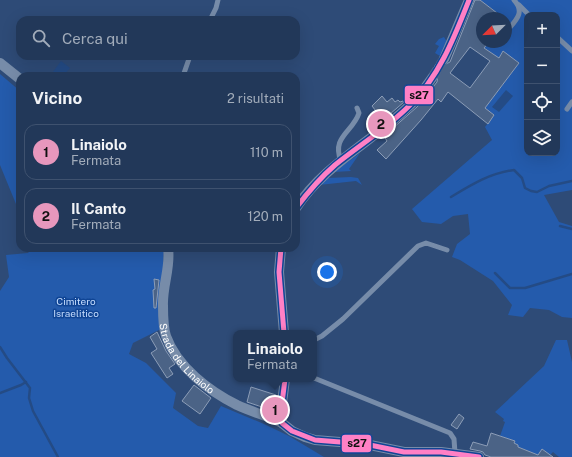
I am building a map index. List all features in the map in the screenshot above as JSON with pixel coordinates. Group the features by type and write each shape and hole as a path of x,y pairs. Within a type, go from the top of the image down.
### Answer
{"street":[{"path":"444,59 469,0"},
{"path":"0,63 16,76"},
{"path":"300,203 310,189 341,161 408,107 432,78"},
{"name":"Strada del Linaiolo","path":"168,252 169,259 164,290 163,316 166,336 173,350 183,364 218,395 282,423 300,435 316,440 360,443 404,452 430,451 479,457"},
{"path":"281,252 279,272 284,330"},
{"path":"282,423 281,411 285,382"}],"lane":[{"path":"212,16 218,0"},
{"path":"514,0 525,12"},
{"path":"512,24 520,12 519,6"},
{"path":"560,39 572,52"},
{"path":"184,72 189,60"},
{"path":"567,109 572,102"},
{"path":"341,161 337,151 342,137 357,121 359,113 357,108"},
{"path":"317,338 343,319 418,246 426,243 447,250"},
{"path":"317,379 450,433 454,439 453,454"}],"green space":[{"path":"480,0 572,0 572,190 544,195 559,222 572,226 572,318 562,317 549,310 530,308 523,317 508,315 512,305 493,281 460,260 452,257 457,244 470,234 468,214 453,216 441,224 422,222 412,209 492,140 485,127 494,115 485,108 519,63 503,52 499,58 484,48 512,48 512,12 496,12"},
{"path":"444,37 447,42 440,56 435,53 439,46 435,44 439,39"},
{"path":"0,74 16,88 16,204 0,165"},
{"path":"360,153 349,169 351,171 334,172"},
{"path":"328,178 358,178 362,185 356,181 319,185"},
{"name":"Cimitero Israelitico","path":"164,252 161,329 133,343 129,354 146,363 176,393 173,408 198,426 208,428 221,406 289,436 324,457 0,457 0,291 9,277 6,255 28,253"},
{"path":"556,340 567,340 572,362 572,457 559,457 553,452 550,455 542,449 538,455 518,447 518,445 514,443 515,441 500,436 505,422 503,421 504,419 495,412 544,366"}],"shaded area":[{"path":"61,61 70,68 66,72 53,72"},
{"path":"506,90 513,96 499,112 492,107"}],"building":[{"path":"475,0 480,0 496,12 476,12 476,48 484,48 499,58 503,51 519,63 485,108 494,115 488,124 448,92 441,102 438,99 386,159 377,150 387,141 384,136 417,107 437,82 438,75 435,72 431,72 438,61 441,65 450,62","holes":["470,47 490,61 470,88 450,73"]},
{"path":"382,96 387,102 392,98 395,102 398,100 400,102 404,102 383,120 372,106"},
{"path":"154,279 159,280 156,308 154,308"},
{"path":"157,332 166,351 175,364 169,368 173,374 167,378 151,353 157,349 150,337"},
{"path":"194,385 211,398 200,414 182,401"},
{"path":"251,387 276,395 271,410 247,402"},
{"path":"459,414 464,418 457,429 451,425"},
{"path":"491,433 515,441 514,443 518,445 518,447 538,455 542,449 553,457 491,457 485,455 483,452 470,449 473,442 487,446"}],"waterway":[{"path":"451,197 473,184 489,177 514,170 522,178 525,188 531,191 537,192 549,186 572,181"},
{"path":"560,226 572,229"},
{"path":"495,273 510,288 525,288 572,274"},
{"path":"0,347 30,388 29,398 33,411 58,457"},
{"path":"0,393 26,382"}],"tunnel":[{"path":"432,78 444,59"}],"transit line":[{"name":"s27","path":"300,203 314,185 335,165 392,122 420,95 445,56 458,29 469,0"},
{"name":"s27","path":"281,252 279,272 284,330"},
{"name":"s27","path":"285,382 281,411 282,423 292,431 315,440 365,444 404,452 441,452 479,457"}],"place":[{"name":"Il Canto","path":"381,124"},
{"name":"Linaiolo","path":"275,410"}]}
